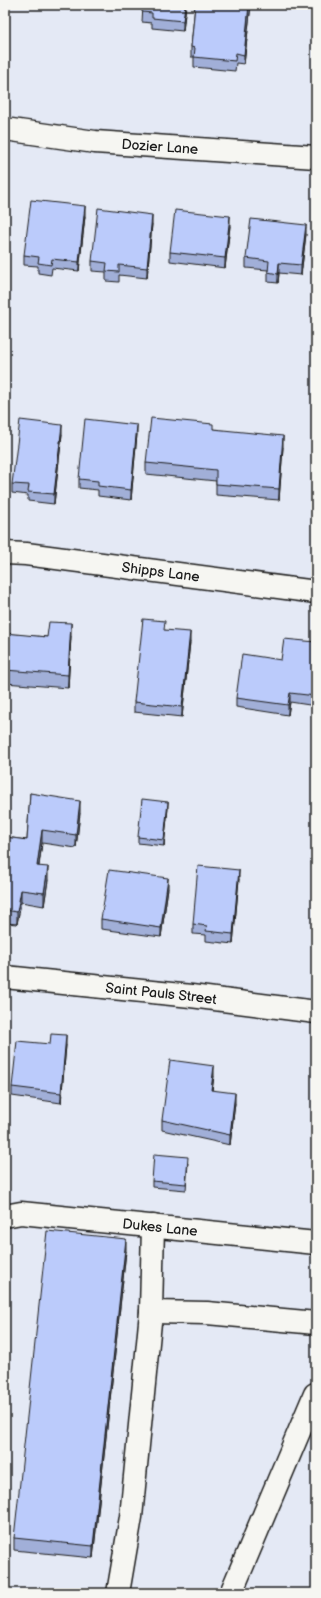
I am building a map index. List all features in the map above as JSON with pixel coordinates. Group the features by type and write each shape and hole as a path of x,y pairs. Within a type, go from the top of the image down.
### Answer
{"street":[{"name":"Dozier Lane","path":"5,129 95,142 316,157"},
{"name":"Shipps Lane","path":"5,553 26,554 316,592"},
{"name":"Saint Pauls Street","path":"5,977 191,996 316,1012"},
{"name":"Dukes Lane","path":"5,1216 22,1213 316,1243"},
{"path":"118,1593 131,1517 151,1312 153,1226"},
{"path":"151,1312 207,1313 316,1323"},
{"path":"231,1593 315,1394"}],"building":[{"path":"143,5 185,5 183,21 152,18 152,13 142,12"},
{"path":"195,5 249,5 244,55 236,53 235,61 194,57 195,48 191,47"},
{"path":"31,200 85,206 79,262 52,259 51,265 38,263 39,257 24,255"},
{"path":"98,208 152,215 147,268 119,265 119,272 106,271 107,263 92,261"},
{"path":"175,210 230,216 225,258 170,252"},
{"path":"251,219 306,225 301,265 279,263 278,274 268,272 269,261 246,258"},
{"path":"151,418 213,424 213,429 283,436 279,489 216,484 216,470 146,463"},
{"path":"85,419 137,425 131,490 98,486 98,481 79,479"},
{"path":"20,420 62,425 54,494 28,492 29,485 12,484"},
{"path":"5,611 7,611 5,633"},
{"path":"143,619 165,621 164,630 190,632 182,707 134,702"},
{"path":"49,622 71,623 68,675 5,670 5,633 47,637"},
{"path":"284,639 316,642 316,696 290,693 288,705 236,698 242,654 281,660"},
{"path":"30,793 80,801 76,835 42,830 37,866 48,867 44,893 21,890 17,912 5,910 5,837 27,840"},
{"path":"142,799 168,802 164,840 138,837"},
{"path":"198,866 239,870 233,934 206,931 207,926 193,924"},
{"path":"109,870 168,878 161,928 101,919"},
{"path":"51,1034 66,1035 61,1093 12,1087 17,1041 50,1044"},
{"path":"170,1060 214,1066 211,1090 235,1093 230,1135 162,1120"},
{"path":"154,1154 188,1157 186,1184 152,1181"},
{"path":"47,1231 126,1239 93,1546 14,1538"}]}
